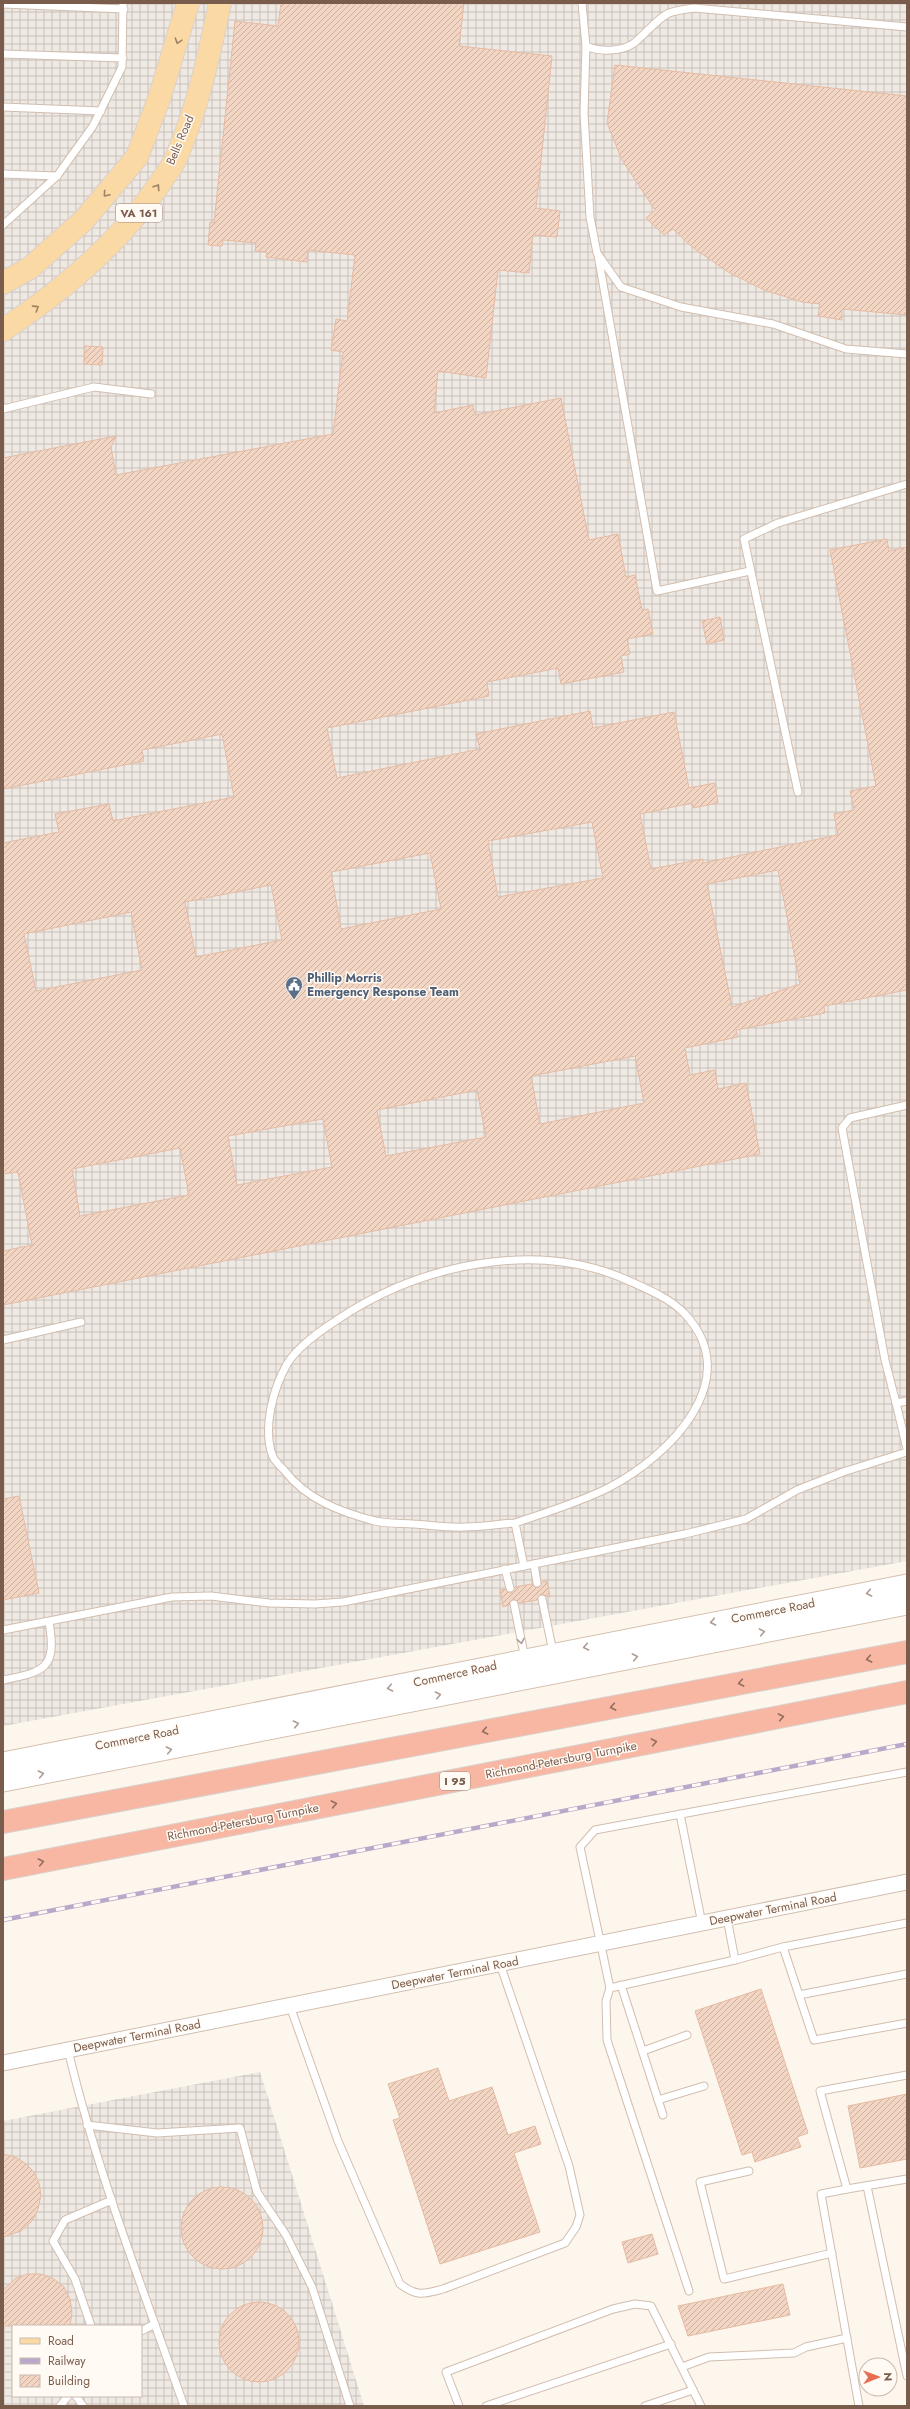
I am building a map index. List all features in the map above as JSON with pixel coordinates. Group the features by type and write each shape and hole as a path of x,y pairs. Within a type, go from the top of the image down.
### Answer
{"highway":[{"path":"3,1822 907,1652"},
{"name":"Richmond-Petersburg Turnpike","path":"3,1869 907,1692"}],"main road":[{"name":"VA 161","path":"3,283 30,268 84,220 137,157 160,96 188,3"},
{"name":"Bells Road","path":"3,330 47,301 96,259 144,207 176,159 205,76 220,3"},
{"name":"Commerce Road","path":"3,1781 907,1585"},
{"name":"Commerce Road","path":"555,1662 907,1604"},
{"name":"Commerce Road","path":"3,1764 305,1705 526,1668"}],"street":[{"name":"Deepwater Terminal Road","path":"3,2063 907,1882"}],"lane":[{"path":"582,3 586,46 584,113 590,217 657,591 750,571"},
{"path":"3,4 124,6 122,67 93,126 56,176 3,224"},
{"path":"586,46 594,49 611,50 632,44 658,20 670,13 694,8 907,28"},
{"path":"3,54 123,58"},
{"path":"3,107 101,111"},
{"path":"3,174 56,176"},
{"path":"597,253 620,287 681,308 772,324 846,349 907,354"},
{"path":"3,409 94,387 151,394"},
{"path":"798,792 744,539 778,523 907,484"},
{"path":"907,1105 850,1118 842,1128 885,1360 907,1449"},
{"path":"521,1260 574,1263 613,1274 658,1294 685,1314 704,1344 707,1370 700,1401 687,1424 667,1447 648,1463 610,1487 516,1523 465,1527 378,1522 328,1506 294,1484 273,1457 269,1424 274,1393 288,1362 316,1334 354,1308 408,1283 465,1266 521,1260"},
{"path":"3,1340 81,1322"},
{"path":"896,1403 907,1401"},
{"path":"3,1630 172,1597 211,1596 269,1603 307,1604 343,1602 685,1534 746,1519 797,1490 843,1472 907,1452"},
{"path":"516,1523 524,1566"},
{"path":"534,1564 537,1583"},
{"path":"505,1569 510,1588"},
{"path":"542,1599 555,1662"},
{"path":"514,1604 526,1668"},
{"path":"3,1680 30,1674 43,1668 52,1654 53,1642 49,1622"},
{"path":"689,2291 607,2040 606,2002 610,1988 580,1847 595,1830 907,1772"},
{"path":"680,1814 702,1924"},
{"path":"727,1918 735,1960"},
{"path":"610,1988 735,1960 783,1947 907,1923"},
{"path":"783,1947 814,2040 907,2023"},
{"path":"290,2006 338,2141 400,2284 413,2294 427,2293 443,2289 565,2243 576,2228 580,2215 569,2166 500,1964"},
{"path":"799,1995 907,1974"},
{"path":"621,1985 663,2115"},
{"path":"643,2052 687,2035"},
{"path":"68,2050 87,2125 184,2406"},
{"path":"847,2189 820,2091 907,2075"},
{"path":"658,2100 704,2086"},
{"path":"87,2125 157,2132 240,2128 257,2192 286,2235 312,2287 350,2406"},
{"path":"749,2171 700,2182 724,2279 832,2253"},
{"path":"859,2406 821,2194 907,2179"},
{"path":"867,2186 907,2376"},
{"path":"91,2325 74,2280 53,2241 65,2220 112,2200"},
{"path":"459,2406 446,2372 613,2309 635,2304 651,2306 701,2406"},
{"path":"142,2330 155,2324"},
{"path":"682,2367 709,2357 794,2353 806,2347 847,2338"},
{"path":"486,2406 671,2344"},
{"path":"645,2406 693,2390"},
{"path":"60,2406 67,2397"},
{"path":"77,2397 83,2406"}],"shaded area":[{"path":"3,3 907,3 907,1561 3,1726"},
{"path":"260,2072 364,2406 3,2406 3,2121"}],"building":[{"path":"281,3 464,3 459,46 552,56 536,208 560,211 557,237 533,235 529,273 498,270 486,378 438,371 434,413 473,405 475,415 561,398 589,540 618,534 626,577 635,575 642,610 648,609 653,634 627,639 630,654 621,656 624,672 561,684 558,668 487,682 489,696 327,728 337,778 480,749 476,734 590,711 593,728 674,712 689,788 715,783 718,803 693,808 692,803 640,814 651,869 703,859 703,863 838,835 834,814 854,810 850,791 876,786 830,550 887,539 889,551 907,547 907,990 824,1006 825,1013 736,1030 738,1037 685,1048 690,1075 715,1070 718,1089 746,1083 760,1154 3,1305 3,1251 32,1245 18,1172 3,1174 3,843 59,832 55,814 109,804 113,821 234,797 222,734 142,750 144,761 3,789 3,458 116,436 111,447 116,475 333,434 343,352 331,350 336,319 347,321 355,255 308,250 307,262 266,257 267,252 255,251 256,243 223,240 222,246 208,245 210,222 214,223 235,21 278,26","holes":["592,822 603,878 498,897 488,841","430,853 441,909 341,929 331,872","778,870 800,984 732,1007 707,884","271,885 282,940 196,957 185,902","131,912 142,970 36,991 24,934","635,1056 644,1103 540,1124 531,1076","477,1090 486,1137 386,1156 377,1110","323,1119 332,1167 237,1185 228,1136","180,1148 189,1195 80,1216 72,1169"]},
{"path":"615,65 907,96 907,315 842,309 842,320 818,316 820,304 802,302 764,290 728,272 692,247 673,229 664,235 646,218 655,210 622,160 607,123"},
{"path":"85,346 103,347 102,365 84,364"},
{"path":"720,617 724,640 707,644 702,621"},
{"path":"19,1496 39,1593 3,1600 3,1499"},
{"path":"547,1581 550,1597 541,1594 537,1600 519,1603 513,1599 509,1605 503,1607 500,1590 505,1589 511,1593 515,1587 532,1584 538,1588 542,1582"},
{"path":"761,1989 808,2133 797,2137 801,2147 755,2162 752,2152 742,2155 695,2011"},
{"path":"438,2068 449,2101 492,2087 508,2135 535,2126 541,2144 514,2153 540,2232 440,2264 393,2120 400,2118 388,2084"},
{"path":"907,2094 907,2159 860,2168 848,2106"},
{"path":"3,2154 15,2157 25,2163 34,2172 39,2183 41,2195 38,2209 32,2221 21,2231 3,2237"},
{"path":"222,2187 238,2190 251,2199 260,2212 263,2228 260,2244 251,2257 238,2266 222,2269 206,2266 193,2257 184,2244 181,2228 184,2212 193,2199 206,2190"},
{"path":"652,2234 658,2254 628,2263 622,2242"},
{"path":"28,2274 41,2274 54,2279 64,2287 70,2299 72,2312 70,2325 3,2326 3,2290 16,2278"},
{"path":"783,2284 790,2315 688,2336 678,2306"},
{"path":"259,2302 274,2305 287,2314 296,2327 299,2342 296,2357 287,2370 274,2379 259,2382 244,2379 231,2370 222,2357 219,2342 222,2327 231,2314 244,2305"}],"railway":[{"path":"3,1920 907,1744"}],"place":[{"name":"Phillip Morris Emergency Response Team","path":"294,1000"}]}
